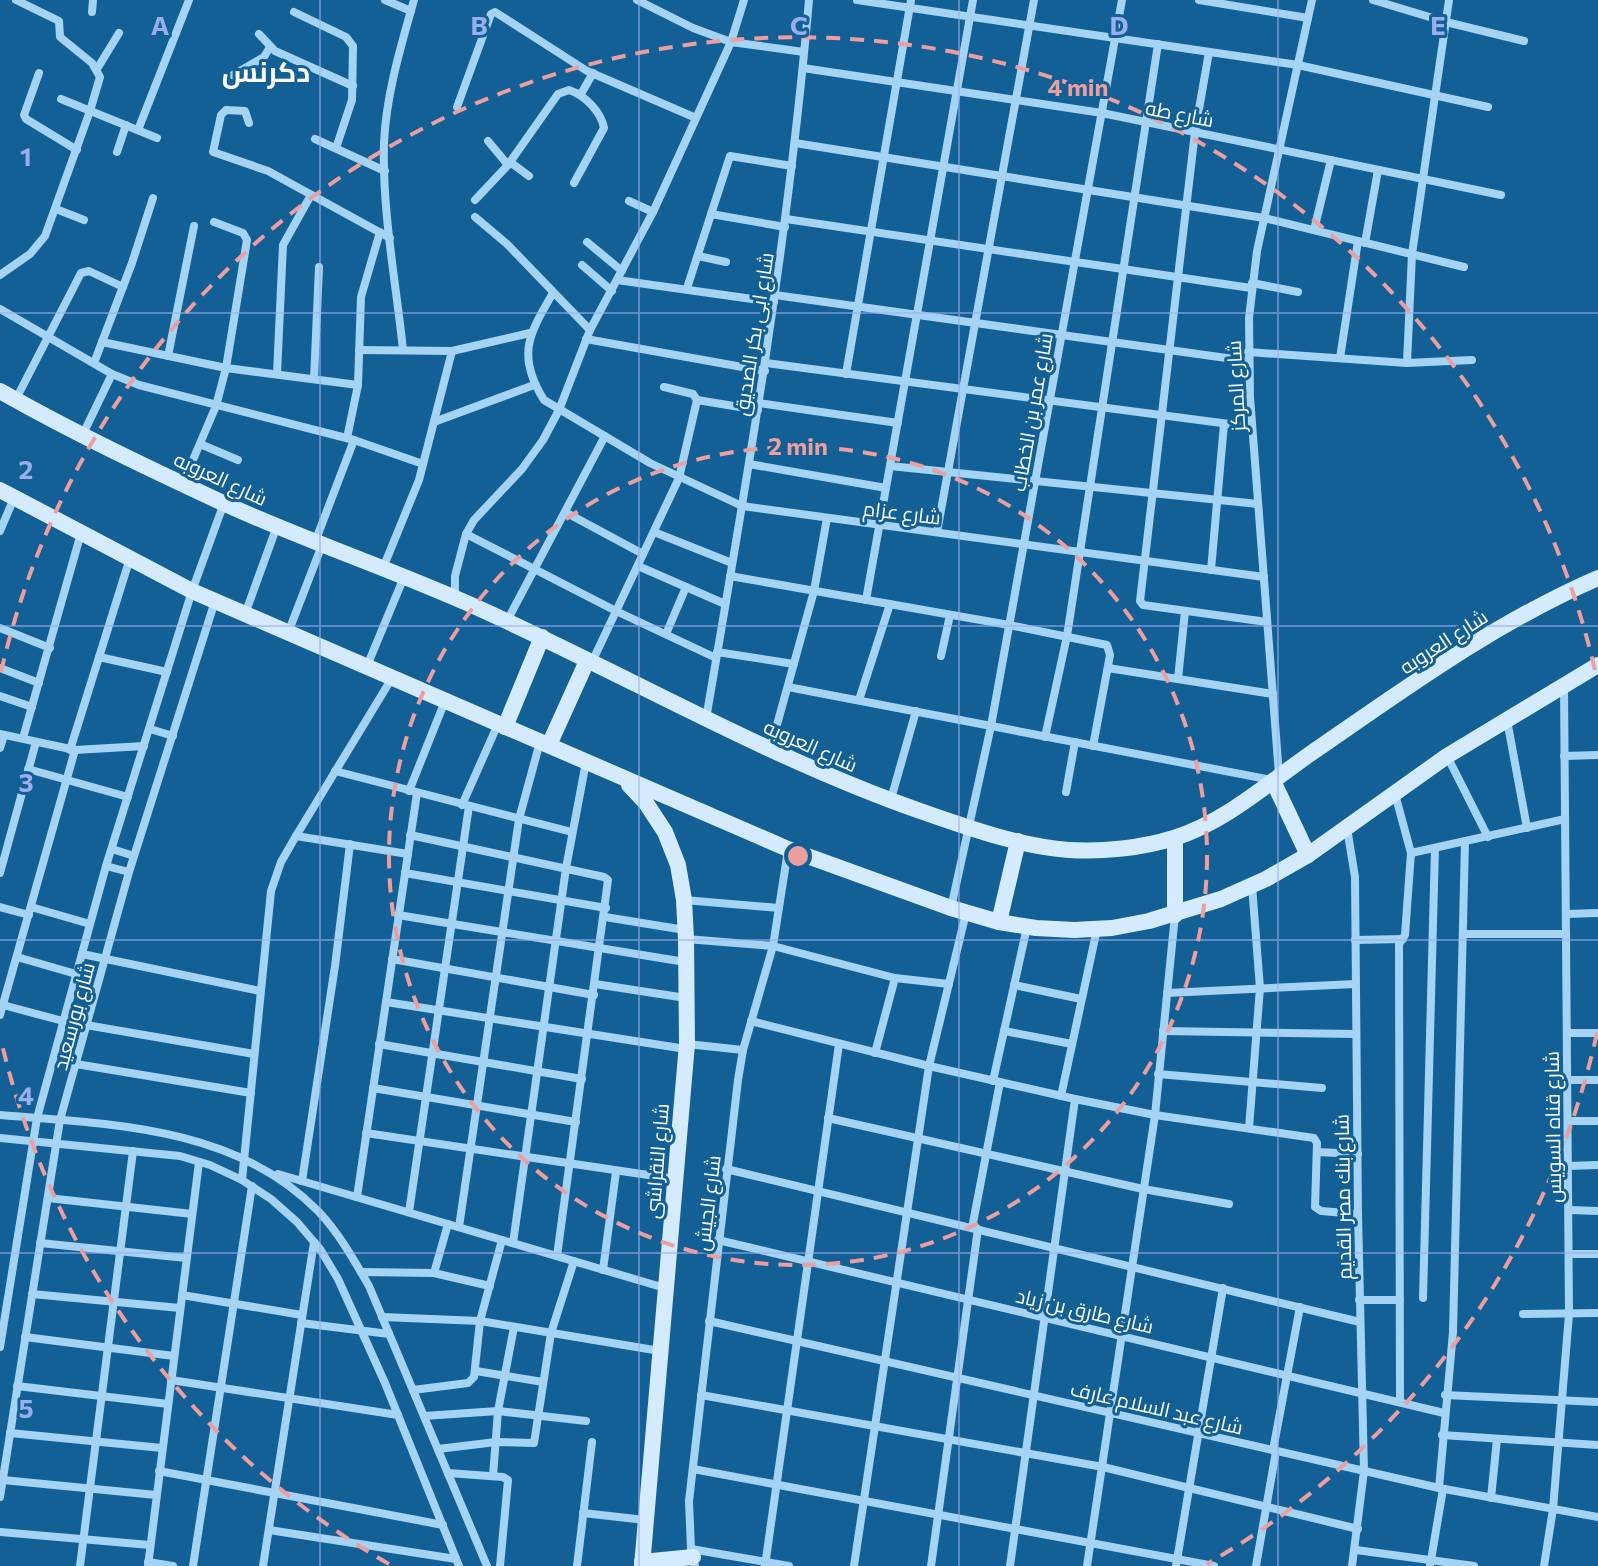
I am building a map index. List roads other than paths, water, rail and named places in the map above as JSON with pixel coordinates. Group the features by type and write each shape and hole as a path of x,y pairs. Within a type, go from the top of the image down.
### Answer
{"street":[{"path":"1,272 38,246 56,209 100,77 97,69 60,37 59,21 16,0"},
{"path":"92,12 93,0"},
{"path":"138,130 189,0"},
{"path":"385,0 411,11"},
{"path":"403,350 390,238 384,141 392,83 414,0"},
{"path":"637,0 693,28 731,42 804,52"},
{"path":"455,597 455,576 466,534 474,520 522,469 559,410 590,330 653,212 731,42 744,0"},
{"name":"شارع ابى بكر الصديق","path":"706,719 775,298 809,0"},
{"path":"857,0 910,4 970,17 1298,65 1488,107"},
{"path":"866,600 973,0"},
{"path":"937,532 1034,0"},
{"name":"شارع عمر بن الخطاب","path":"958,910 970,829 1122,0"},
{"path":"1199,0 1308,18"},
{"name":"شارع المركز","path":"1276,778 1273,694 1248,356 1252,286 1264,218 1312,0"},
{"path":"1373,0 1524,41"},
{"path":"1407,363 1412,254 1449,0"},
{"path":"846,374 910,4"},
{"path":"294,12 350,41 353,46 352,100 336,148"},
{"path":"457,107 491,14 495,12 593,73 696,118"},
{"path":"97,69 119,33"},
{"path":"259,34 270,47 353,86"},
{"path":"1045,737 1067,636 1158,44"},
{"path":"233,75 264,57 270,47"},
{"path":"1209,52 1195,132 1141,603 1267,622"},
{"name":"شارع طه","path":"803,68 1102,113 1501,195"},
{"path":"39,73 24,115 77,150"},
{"path":"581,94 593,73"},
{"path":"475,200 509,164 558,94 569,90 581,94 600,116 604,128 574,183"},
{"path":"61,99 157,138"},
{"path":"249,123 245,111 226,110 221,115 213,152 253,164 390,238"},
{"path":"117,152 126,125"},
{"path":"315,139 385,171"},
{"path":"488,141 509,164 529,176"},
{"path":"795,143 1264,218 1464,267"},
{"path":"687,288 730,156 792,166"},
{"path":"1314,230 1331,160"},
{"path":"1340,358 1378,170"},
{"path":"277,374 283,245 311,195"},
{"path":"94,363 153,198"},
{"path":"629,201 653,212"},
{"path":"56,209 84,220"},
{"path":"711,214 871,231 1298,292"},
{"path":"475,217 507,244 590,330"},
{"path":"183,483 216,406 226,368 247,240 243,233 214,222"},
{"path":"168,356 194,226"},
{"path":"288,633 351,439 358,385 361,297 380,232"},
{"path":"587,242 622,271"},
{"path":"698,256 726,262"},
{"path":"582,265 612,291"},
{"path":"314,379 319,267"},
{"path":"15,400 83,271 123,287"},
{"path":"617,280 858,306 1170,350 1407,363 1472,360"},
{"path":"434,422 534,385 528,352 530,333 553,293"},
{"path":"0,309 112,374 139,385 351,439 423,464"},
{"path":"359,350 452,351 530,333"},
{"path":"586,339 765,367 905,381 1252,427"},
{"path":"102,342 226,368 358,385"},
{"path":"383,569 414,495 452,351"},
{"path":"83,434 112,374"},
{"name":"شارع عزام","path":"534,385 544,400 559,410 679,478 742,506 1264,577"},
{"path":"459,1227 519,819 544,743 616,611 679,478 697,400 693,394 664,387"},
{"name":"شارع العروبه","path":"0,391 224,503 455,597 770,750 890,801 970,829 1068,850 1118,849 1175,838 1241,804 1456,654 1523,614 1598,578"},
{"path":"697,400 898,423"},
{"path":"1211,570 1224,424"},
{"path":"507,621 605,436"},
{"path":"200,444 238,460"},
{"path":"749,464 886,488"},
{"path":"890,466 1258,504"},
{"path":"0,531 7,494 192,591 788,849 958,910 1027,927 1097,929 1149,921 1175,915 1252,885 1308,855 1447,756 1598,665"},
{"name":"شارع بورسعيد","path":"0,1347 37,1118 106,866 192,591 224,503"},
{"path":"565,512 643,554"},
{"path":"770,750 814,591 827,518"},
{"path":"245,614 277,525"},
{"path":"654,532 732,563"},
{"path":"23,738 81,533"},
{"path":"466,534 616,611 716,655 794,664"},
{"path":"0,1015 99,657 130,558"},
{"path":"638,566 725,604"},
{"path":"1523,614 1541,593 1598,566"},
{"path":"730,576 1107,645 1110,655 1093,746"},
{"path":"367,666 404,577"},
{"path":"666,634 686,587"},
{"name":"شارع بورسعيد","path":"0,1497 60,1120 129,872 215,601"},
{"path":"859,700 890,604"},
{"path":"1178,679 1185,611"},
{"path":"941,656 950,615"},
{"path":"0,628 50,648"},
{"path":"409,1212 458,882 466,805 542,637"},
{"path":"99,657 167,672"},
{"path":"0,668 39,683"},
{"path":"1108,668 1273,694"},
{"path":"242,1180 271,891 281,862 392,677"},
{"name":"شارع قناه السويس","path":"1544,1566 1553,1509 1569,1314 1564,686"},
{"path":"788,687 1276,778 1308,855"},
{"path":"0,696 32,707"},
{"path":"357,1197 408,854 413,792 445,701"},
{"path":"890,801 916,711"},
{"path":"1507,719 1527,828"},
{"path":"150,729 173,736"},
{"path":"0,748 2,734 73,750 144,746"},
{"path":"0,873 36,742"},
{"path":"1066,792 1075,742"},
{"path":"1564,756 1598,755"},
{"path":"1447,756 1488,837"},
{"path":"513,1243 561,900 586,762"},
{"path":"28,769 128,797"},
{"path":"335,771 572,832"},
{"name":"شارع النقراشى","path":"621,778 646,803 665,832 678,865 686,934 687,1046 642,1564"},
{"path":"1395,793 1411,853 1404,939 1399,944 1400,1402"},
{"path":"1411,853 1565,819"},
{"name":"شارع بنك مصر القديم","path":"1347,827 1355,877 1359,1300 1364,1471 1352,1566"},
{"path":"410,835 608,880 557,1256"},
{"path":"296,836 408,854"},
{"path":"1087,1566 1155,1115 1175,915 1175,838"},
{"path":"999,922 1018,841"},
{"path":"1431,1563 1441,1489 1445,1395 1453,1332 1465,842"},
{"path":"302,1181 350,844"},
{"path":"1423,1298 1435,848"},
{"path":"112,849 134,856"},
{"name":"شارع الجيش","path":"693,1557 689,1501 726,1169 743,1050 773,946 788,849"},
{"path":"106,866 129,872"},
{"path":"405,873 561,900 686,934 773,946 895,978 949,984"},
{"path":"1249,1128 1260,988 1252,885"},
{"path":"684,900 779,908"},
{"path":"0,907 90,924"},
{"path":"854,1566 929,1066 949,984 958,910"},
{"path":"1566,914 1598,913"},
{"path":"398,915 686,962"},
{"path":"931,1566 1004,1031 1027,927"},
{"path":"1061,1096 1097,929"},
{"path":"1463,934 1566,934"},
{"path":"1355,940 1404,939"},
{"path":"82,954 260,991"},
{"path":"17,957 76,974"},
{"path":"392,959 594,995"},
{"path":"875,1053 895,978"},
{"path":"595,984 687,998"},
{"path":"1167,993 1355,984"},
{"path":"1014,985 1081,999"},
{"path":"386,1002 588,1034 743,1050"},
{"path":"3,1005 63,1021 254,1054"},
{"path":"751,1021 1075,1099 1155,1115 1314,1138 1317,1152 1315,1207 1321,1211 1358,1214"},
{"path":"1004,1031 1072,1044"},
{"path":"1163,1031 1356,1034"},
{"path":"1567,1033 1598,1033"},
{"path":"379,1044 582,1079"},
{"path":"766,1564 839,1044"},
{"path":"76,1064 251,1093"},
{"path":"1158,1074 1322,1088"},
{"path":"1567,1080 1598,1080"},
{"path":"373,1088 576,1122"},
{"path":"1010,1566 1075,1099"},
{"path":"0,1115 159,1131 203,1141 244,1157 264,1169 318,1211 347,1247 361,1272 487,1566"},
{"path":"828,1118 1143,1189 1229,1204"},
{"path":"1568,1121 1598,1121"},
{"path":"366,1133 675,1179"},
{"path":"0,1138 180,1156 242,1180 289,1215 314,1242 338,1279 458,1562"},
{"path":"80,1566 133,1151"},
{"path":"1317,1152 1358,1154"},
{"path":"173,1566 148,1564 199,1162"},
{"path":"1568,1166 1598,1165"},
{"path":"264,1169 665,1288"},
{"path":"726,1169 1360,1322"},
{"path":"603,1270 616,1172"},
{"path":"193,1566 252,1186"},
{"path":"48,1198 192,1214"},
{"path":"1569,1210 1598,1211"},
{"path":"434,1273 448,1224"},
{"path":"413,1390 468,1383 474,1377 480,1321 502,1240"},
{"name":"شارع طارق بن زياد","path":"718,1240 1444,1413"},
{"path":"263,1566 314,1242"},
{"path":"40,1243 186,1258"},
{"path":"1569,1254 1598,1254"},
{"path":"438,1449 496,1442 534,1443 551,1333 574,1261"},
{"path":"361,1272 434,1273 490,1286"},
{"path":"1177,1562 1223,1288"},
{"path":"32,1294 180,1308"},
{"path":"182,1295 389,1334"},
{"path":"1359,1300 1400,1300"},
{"path":"1256,1566 1300,1307"},
{"path":"1523,1314 1598,1313"},
{"path":"382,1317 480,1321 660,1351"},
{"name":"شارع عبد السلام عارف","path":"709,1321 1441,1489 1598,1517"},
{"path":"493,1476 498,1411 514,1327"},
{"path":"25,1337 174,1356"},
{"path":"476,1371 543,1382"},
{"path":"171,1380 398,1415"},
{"path":"17,1386 168,1404"},
{"path":"701,1395 1103,1467 1358,1529"},
{"path":"1445,1395 1598,1402"},
{"path":"424,1416 498,1411 586,1421"},
{"path":"10,1433 162,1448"},
{"path":"1442,1435 1598,1445"},
{"path":"1491,1498 1497,1439"},
{"path":"577,1566 592,1442"},
{"path":"693,1469 1091,1543 1177,1562 1214,1566"},
{"path":"159,1471 443,1525"},
{"path":"448,1473 503,1477 508,1480 500,1566"},
{"path":"3,1480 156,1495"},
{"path":"583,1513 645,1520"},
{"path":"269,1530 458,1562"},
{"path":"0,1532 150,1545"},
{"path":"1356,1550 1431,1563 1473,1566"},
{"path":"642,1564 693,1557 789,1566"}],"district":[{"name":"دكرنس","path":"266,71"}]}
